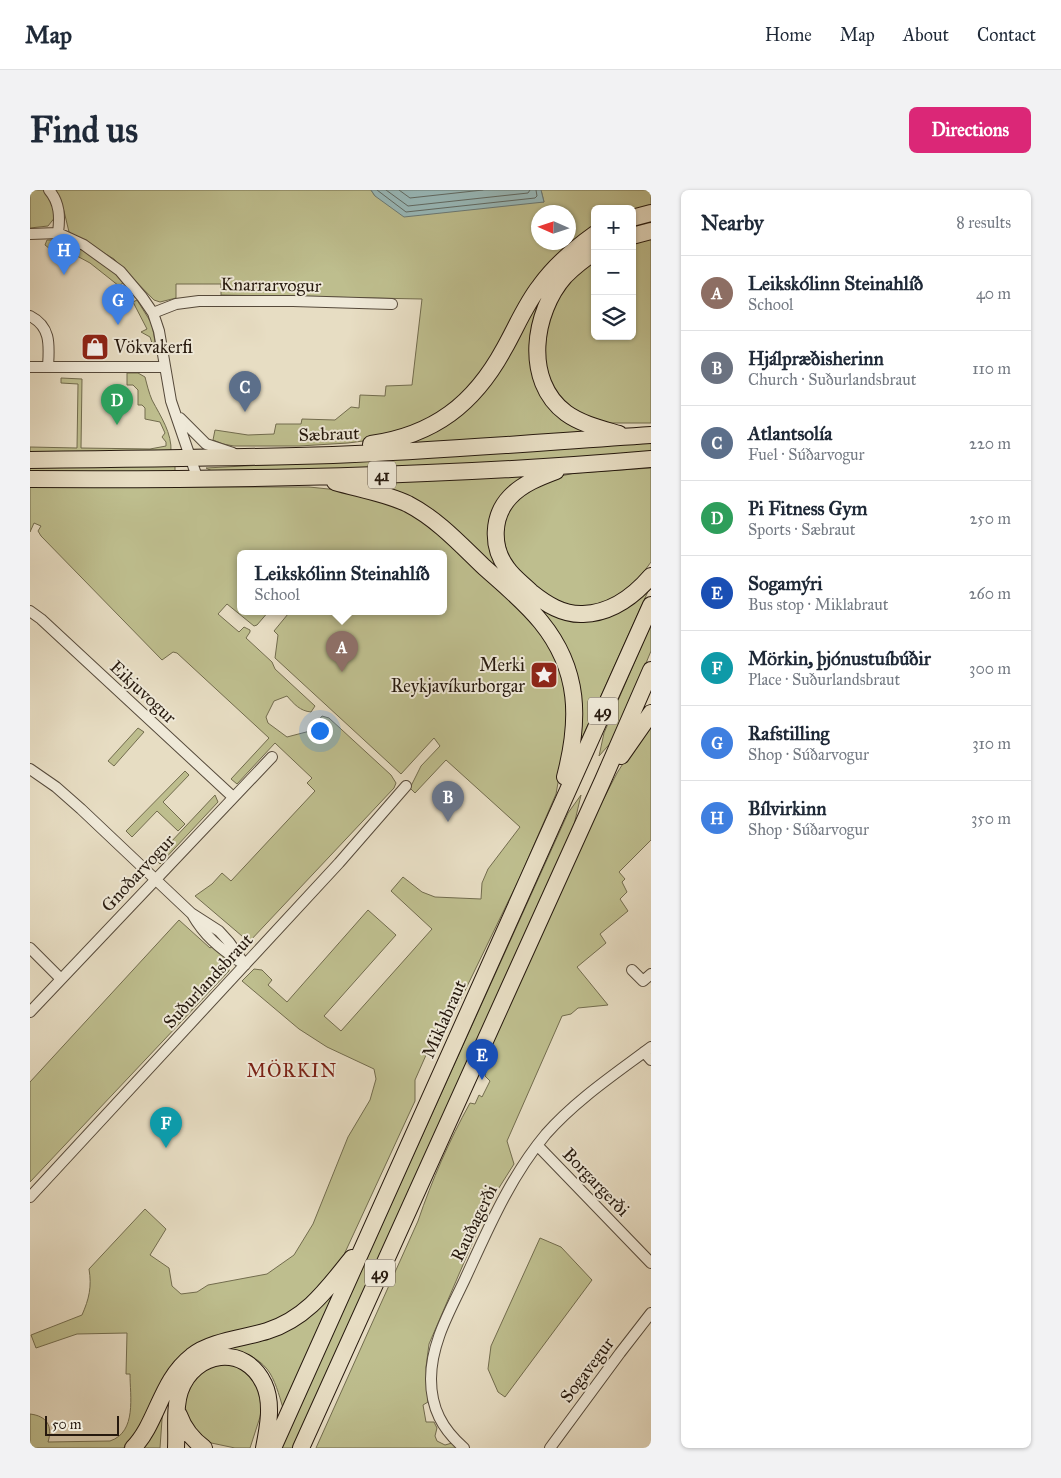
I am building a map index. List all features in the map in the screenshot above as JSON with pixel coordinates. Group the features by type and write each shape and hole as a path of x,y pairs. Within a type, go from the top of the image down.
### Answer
{"highway":[{"path":"636,217 651,213"},
{"path":"636,235 651,231"},
{"path":"333,455 355,447 381,443 416,433 434,426 460,407 487,378 539,287 566,257 591,237"},
{"path":"591,254 579,262 564,277 553,293 544,312 538,333 537,354 540,372 545,388 566,413 584,423 628,437"},
{"name":"41","path":"628,437 651,435"},
{"name":"Sæbraut","path":"30,460 333,455 628,437"},
{"name":"41","path":"30,479 198,480 321,478 565,467 651,459"},
{"path":"565,467 520,488 509,498 501,510 496,524 495,540 506,568 518,581 550,606 566,612 581,614 596,613 615,607 630,597 651,576"},
{"path":"321,478 383,494 419,511 447,533 542,622 563,658 571,684 575,712 575,731 570,758 555,816"},
{"name":"Miklabraut","path":"273,1448 651,605"},
{"name":"49","path":"301,1448 651,670"},
{"path":"603,780 651,713"},
{"path":"133,1448 142,1436 172,1378 194,1354 207,1347 267,1331 297,1318 311,1307 368,1236"},
{"path":"176,1448 177,1410 180,1392 186,1378 201,1363 221,1357 242,1360 252,1365 264,1384 267,1393 268,1421 264,1448"},
{"path":"166,1448 167,1395 172,1378"},
{"path":"177,1410 182,1426 204,1448"}],"street":[{"path":"49,190 57,203 59,211 58,233"},
{"path":"30,234 58,233 84,245 120,271 142,297 152,313 159,331 171,401 198,480"},
{"name":"Knarrarvogur","path":"152,313 176,304 199,301 392,304"},
{"path":"30,316 38,320 46,330 49,344 48,367"},
{"path":"30,367 165,367"},
{"path":"177,415 206,444 224,451 246,456"},
{"name":"Eikjuvogur","path":"30,611 41,619 233,797"},
{"name":"Gnoðarvogur","path":"30,1012 272,757"},
{"path":"30,769 81,809 191,913 198,926 210,940 245,965"},
{"name":"Suðurlandsbraut","path":"30,1196 245,965 406,786"},
{"path":"30,948 61,978"},
{"path":"632,970 642,981 651,974"},
{"name":"Rauðagerði","path":"464,1448 444,1428 437,1413 431,1379 435,1347 440,1332 497,1208 546,1134 578,1104 649,1053"},
{"name":"Borgargerði","path":"538,1146 651,1263"},
{"name":"Sogavegur","path":"550,1448 651,1313"}],"green space":[{"path":"30,190 46,190 51,195 56,216 48,226 30,228"},
{"path":"54,190 371,190 375,196 544,202 541,190 651,190 651,205 636,209 636,205 591,205 591,227 576,247 576,205 531,205 531,250 574,250 486,368 449,411 394,437 348,443 299,446 234,446 213,440 215,430 248,435 274,434 276,424 301,424 302,419 335,420 351,407 359,408 360,395 385,396 386,386 412,385 422,299 221,295 221,284 176,284 176,298 160,302 154,300 114,259 69,232 64,211"},
{"path":"651,236 651,423 604,423 584,417 565,404 550,386 542,342 559,290 591,262 591,340 636,340 636,239"},
{"path":"47,240 67,243 78,248 99,261 124,282 119,286 90,263 53,243 50,249 45,245"},
{"path":"554,276 539,388 600,434 389,445 452,420"},
{"path":"137,300 152,324 155,342 152,343 150,337 141,332 147,329 133,302"},
{"path":"127,373 138,373 145,377 152,400 168,432 171,452 30,455 30,447 77,448 78,384 61,383 61,378 82,379 81,448 150,449 166,446 166,442 162,437 165,433 160,422 145,419 145,408 142,405 138,405 138,390 133,385 127,385"},
{"path":"651,440 651,453 592,458 218,474 206,468 339,461"},
{"path":"175,466 175,473 30,472 30,467"},
{"path":"651,468 651,562 634,585 610,605 562,607 511,568 500,525 515,495 547,479 575,473"},
{"path":"539,471 503,495 497,561 579,618 650,587 577,749 577,676 456,533 370,484 371,480"},
{"path":"30,487 309,487 348,491 410,511 443,537 542,630 560,658 570,715 556,794 520,877 458,1005 434,1046 430,1046 415,1080 415,1101 342,1259 316,1298 285,1320 214,1341 131,1443 123,1448 30,1448 30,1414 41,1417 47,1423 50,1431 48,1442 110,1441 119,1436 125,1430 128,1422 131,1402 130,1374 126,1374 127,1333 77,1334 36,1348 31,1335 82,1315 89,1293 89,1269 145,1209 166,1229 150,1255 169,1268 172,1286 181,1294 197,1292 208,1285 267,1274 294,1255 313,1224 348,1137 370,1100 376,1079 374,1069 327,1047 299,1029 242,981 254,969 262,970 272,980 268,985 287,1002 368,910 396,935 324,1016 341,1031 432,929 391,891 403,877 422,892 435,897 481,899 482,883 488,869 520,827 446,760 415,793 410,788 421,766 440,746 434,738 401,774 275,658 278,635 274,631 287,615 447,615 447,550 237,550 237,612 227,604 218,614 239,632 244,627 250,630 246,638 272,662 275,669 315,706 311,712 300,709 287,696 274,701 266,717 268,723 287,737 310,731 322,716 329,718 391,775 396,783 394,788 249,942 195,896 212,884 222,873 231,881 315,791 307,783 312,778 275,743 237,784 231,779 269,738 177,653 173,652 162,660 41,536 38,531 41,526 34,523 30,532"},
{"path":"240,615 266,615 254,626"},
{"path":"651,624 651,651 615,738 599,756 604,733"},
{"path":"651,720 651,840 619,872 625,879 622,882 627,892 620,899 628,911 600,934 606,943 577,967 608,1005 578,1008 571,1014 562,1016 507,1141 514,1164 490,1202 429,1344 426,1367 428,1402 423,1405 426,1422 434,1422 437,1428 435,1436 437,1441 445,1445 452,1443 458,1448 316,1448 418,1221 448,1146 470,1103 475,1104 479,1095 482,1097 490,1081 485,1076 491,1047 588,829 617,773"},
{"path":"138,728 144,732 114,766 108,761"},
{"path":"185,771 189,775 163,802 185,824 178,831 157,811 132,837 126,831"},
{"path":"215,795 218,802 160,864 155,859"},
{"path":"581,795 574,825 293,1448 281,1448 568,813"},
{"path":"179,920 210,948 213,946 225,956 229,971 30,1182 30,1082"},
{"path":"540,1238 561,1247 592,1280 505,1397 498,1392 488,1369 491,1346"},
{"path":"328,1296 334,1298 283,1408 272,1377 260,1362 251,1356 232,1351 213,1353 192,1364 179,1384 173,1410 173,1448 169,1448 172,1389 179,1372 192,1360 208,1350 281,1331 313,1311"},
{"path":"230,1361 255,1376 263,1398 260,1417 250,1448 235,1448 202,1441 183,1411 189,1383 199,1371"},
{"path":"163,1405 160,1448 139,1448"}],"water":[{"path":"371,190 541,190 544,202 404,217 375,196"}],"place":[{"name":"Bílvirkinn","path":"64,275"},
{"name":"Rafstilling","path":"118,325"},
{"name":"Vökvakerfi","path":"95,347"},
{"name":"Atlantsolía","path":"245,412"},
{"name":"Pi Fitness Gym","path":"117,425"},
{"name":"Leikskólinn Steinahlíð","path":"342,672"},
{"name":"Merki Reykjavíkurborgar","path":"544,675"},
{"name":"Hjálpræðisherinn","path":"448,822"},
{"name":"Sogamýri","path":"482,1080"},
{"name":"Mörkin, þjónustuíbúðir","path":"166,1148"}],"district":[{"name":"MÖRKIN","path":"292,1070"}]}
